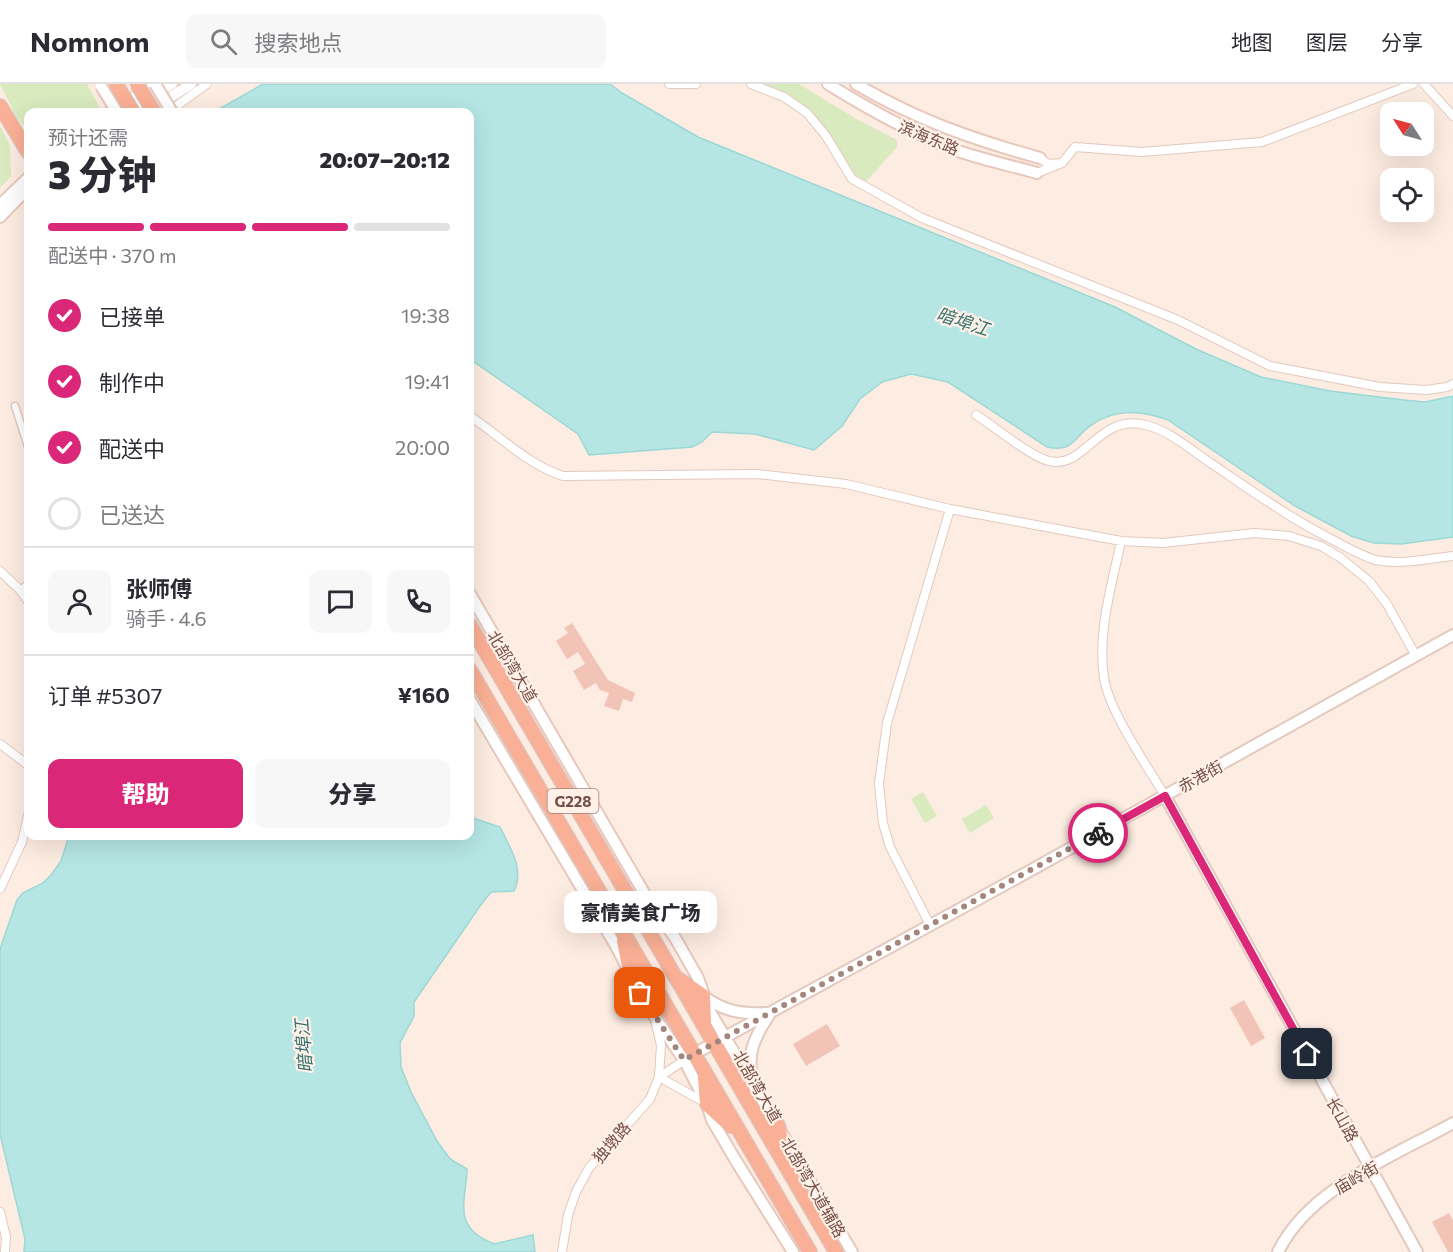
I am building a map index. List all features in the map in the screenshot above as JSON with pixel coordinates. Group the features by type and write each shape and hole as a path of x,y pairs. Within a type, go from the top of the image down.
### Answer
{"highway":[{"path":"116,84 131,108"},
{"path":"137,84 152,108"},
{"path":"0,106 24,145"},
{"name":"北部湾大道","path":"474,632 704,1025 720,1040 786,1166 836,1252"},
{"name":"G228","path":"474,677 622,930 689,1057 705,1073 810,1252"},
{"path":"622,930 631,976"},
{"path":"676,977 703,996 704,1025"},
{"path":"705,1073 707,1104 741,1135"},
{"path":"778,1125 786,1166"}],"main road":[{"path":"154,84 169,108"},
{"path":"131,108 172,84"},
{"path":"154,108 191,84"},
{"name":"滨海东路","path":"828,84 889,120 928,138 962,152 1037,173"},
{"name":"滨海东路","path":"856,84 933,124 1040,158"},
{"path":"100,85 114,108"},
{"path":"0,205 24,182"},
{"path":"0,217 24,192"},
{"name":"北部湾大道辅路","path":"474,601 654,910 674,936 698,978 720,1040 753,1082 852,1252"},
{"name":"赤港街","path":"689,1057 930,926 1453,635"},
{"path":"474,707 616,946 646,1004 689,1057 712,1120 793,1252"},
{"name":"长山路","path":"1165,796 1417,1252"},
{"path":"703,996 725,1010 740,1014 770,1012"},
{"path":"753,1082 749,1066 750,1053 757,1034 770,1012"},
{"name":"庙岭街","path":"1278,1252 1293,1228 1310,1208 1331,1191 1453,1123"}],"street":[{"path":"114,108 154,84"},
{"path":"172,108 207,84"},
{"path":"669,84 696,84"},
{"path":"752,84 784,97 807,113 852,178 922,218 1178,320 1270,366 1380,387 1426,390 1453,384"},
{"path":"1037,173 1062,163 1076,147 1142,152 1262,142 1413,84"},
{"path":"1424,84 1453,116"},
{"path":"1040,158 1048,164 1062,163"},
{"path":"15,406 24,434"},
{"path":"976,415 1043,459 1060,462 1079,454 1103,433 1118,425 1144,425 1175,438 1295,520 1365,556 1389,561 1453,555"},
{"path":"474,419 544,470 563,476 757,474 846,484 950,509 1121,541 1173,543 1255,533 1289,536 1321,546 1341,558 1369,581 1387,604 1416,656"},
{"path":"930,926 890,847 883,823 879,784 887,723 950,509"},
{"path":"1121,541 1103,627 1104,679 1112,703 1165,796"},
{"path":"0,572 24,596"},
{"path":"20,590 24,587"},
{"path":"0,744 24,762"},
{"path":"0,890 24,833"},
{"path":"646,1004 658,1030 661,1045 659,1077 694,1094 707,1104"},
{"name":"独墩路","path":"562,1252 568,1215 576,1192 589,1168 650,1098 659,1077 689,1057"},
{"path":"0,1212 6,1237 5,1252"}],"green space":[{"path":"0,84 87,84 100,108 24,108 24,126 17,118"},
{"path":"759,84 799,84 853,117 897,140 897,147 863,185 851,176 808,112"},
{"path":"0,126 10,145 11,176 0,188"},
{"path":"923,792 937,816 925,823 911,799"},
{"path":"986,805 994,818 970,833 962,819"}],"water":[{"name":"暗埠江","path":"263,84 610,84 698,137 1115,307 1196,349 1261,377 1330,391 1404,400 1425,402 1453,396 1453,537 1401,544 1374,543 1351,536 1295,506 1168,420 1149,415 1120,413 1111,415 1086,429 1069,446 1047,447 948,382 911,374 882,382 860,399 842,426 814,450 755,434 712,432 702,442 692,447 589,455 578,434 474,362 474,108 221,108"},
{"name":"暗埠江","path":"474,818 500,827 517,866 517,883 514,891 491,892 414,1002 414,1016 400,1043 401,1067 411,1092 437,1141 450,1159 467,1169 464,1203 466,1222 480,1237 494,1244 533,1235 535,1252 24,1252 25,1239 0,1134 0,949 17,900 23,893 43,883 61,861 68,840 474,840"}],"building":[{"path":"572,623 608,680 635,693 632,702 623,699 619,711 604,706 609,693 600,690 596,683 584,690 573,671 585,664 578,652 567,659 556,641 568,633 564,628"},
{"path":"1244,1000 1265,1038 1251,1046 1230,1008"},
{"path":"827,1024 840,1046 806,1066 793,1044"},
{"path":"1449,1213 1453,1221 1453,1252 1448,1252 1432,1222"}],"way so far":[{"path":"640,993 684,1060 1098,833"}],"place":[{"name":"豪情美食广场","path":"640,993"}],"route":[{"path":"1098,833 1165,796 1307,1054"}]}
